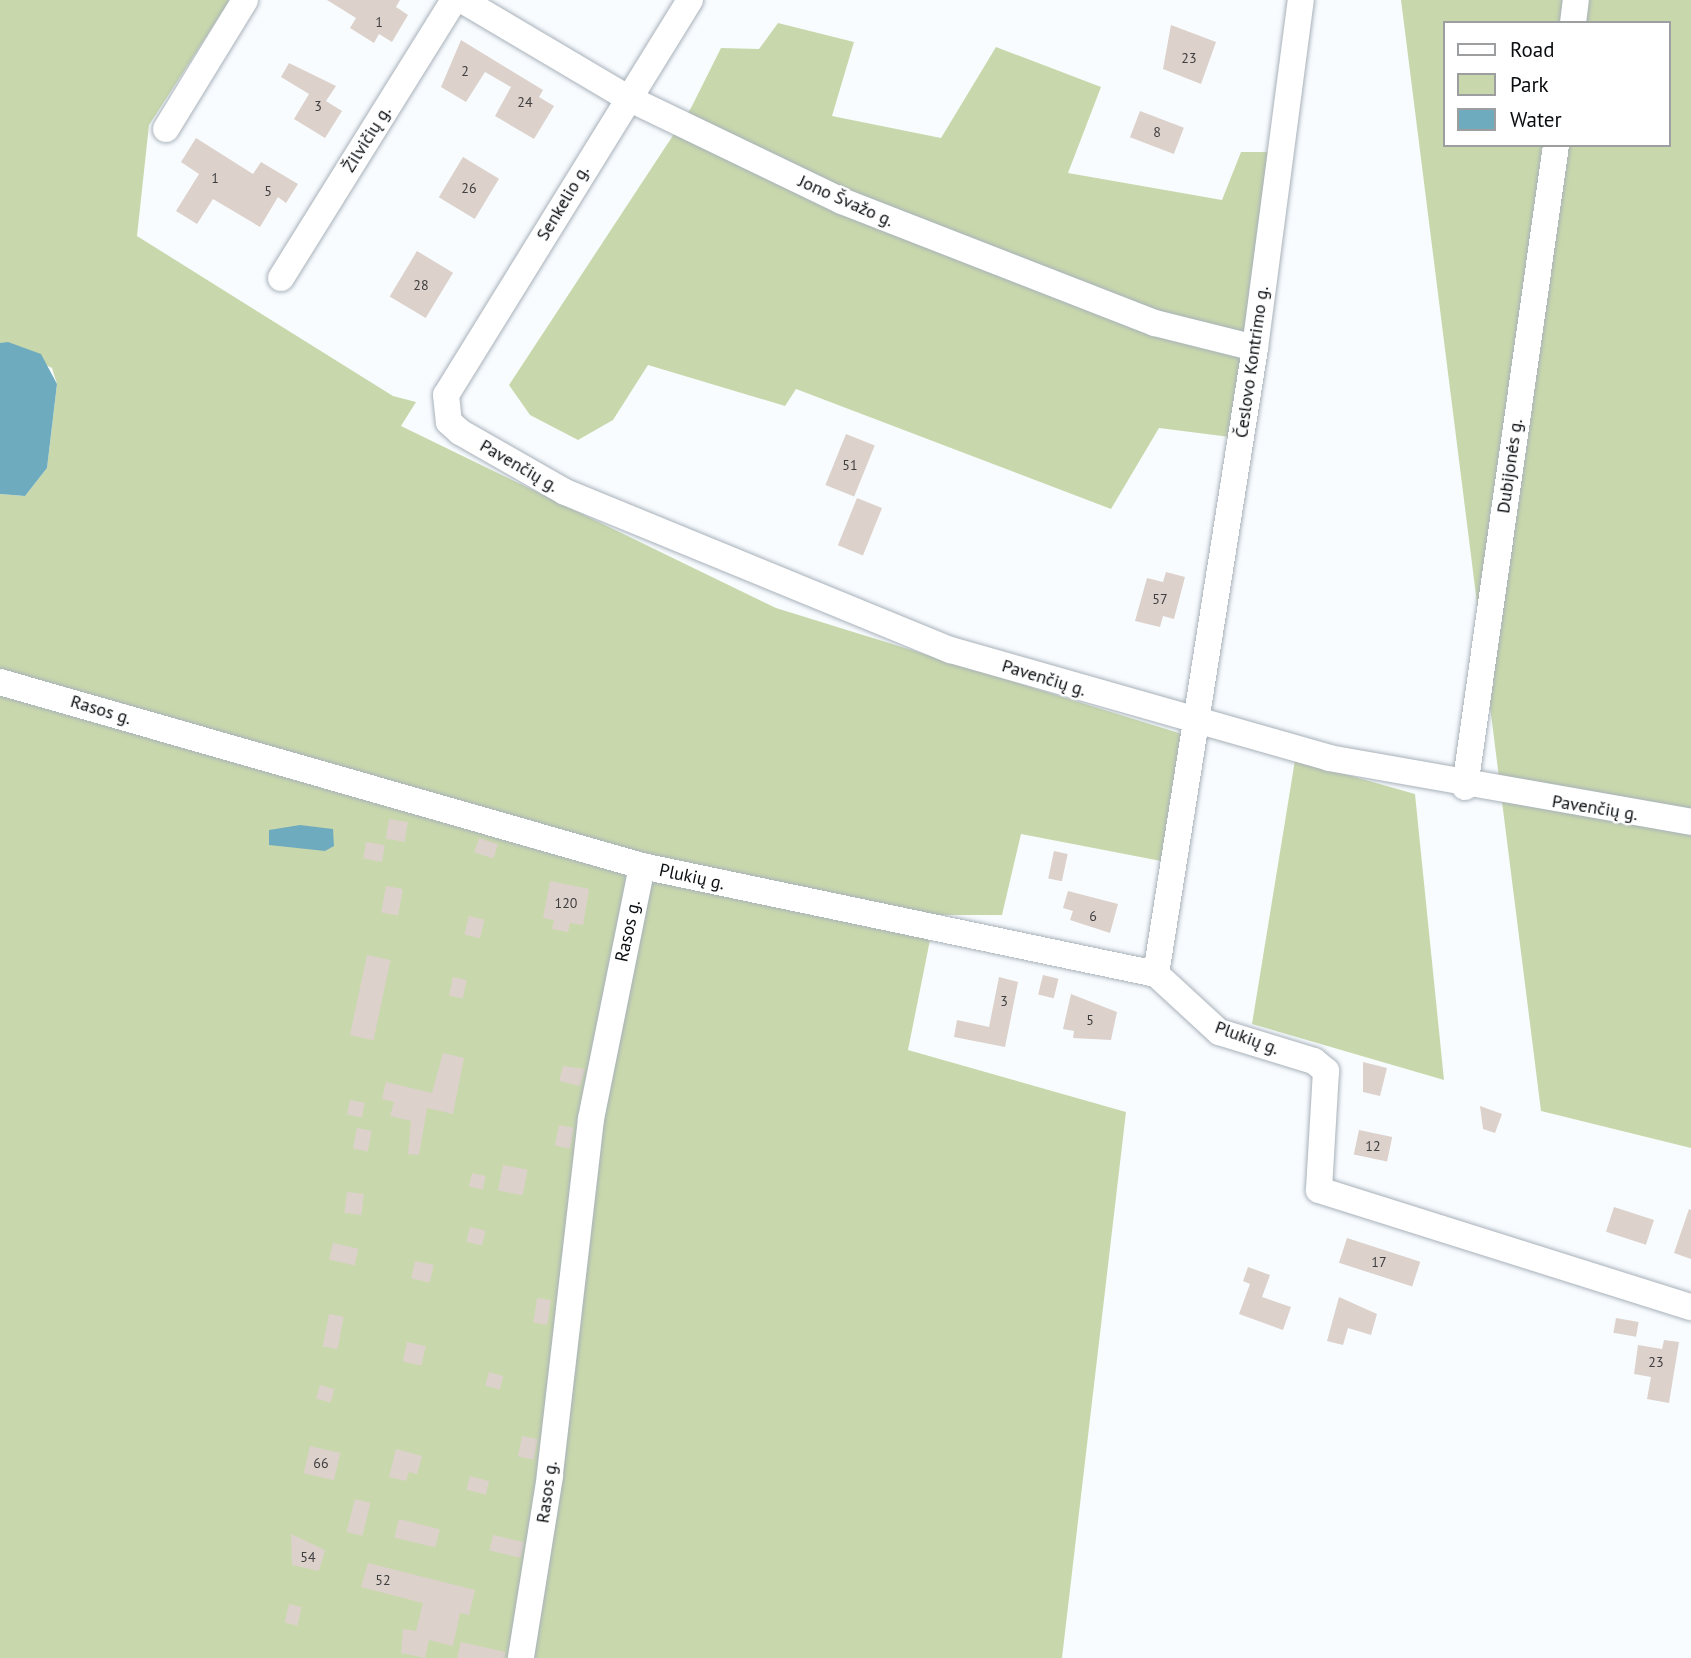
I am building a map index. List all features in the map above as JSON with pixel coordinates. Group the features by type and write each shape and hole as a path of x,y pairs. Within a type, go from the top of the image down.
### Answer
{"street":[{"path":"166,129 245,0"},
{"name":"Žilvičių g.","path":"281,278 454,0"},
{"name":"Jono Švažo g.","path":"462,0 628,98 939,241 1155,323 1255,348"},
{"name":"Senkelio g.","path":"445,409 446,395 690,0"},
{"name":"Česlovo Kontrimo g.","path":"1156,974 1255,348 1301,0"},
{"path":"1573,21 1576,0"},
{"name":"Dubijonės g.","path":"1465,787 1556,147"},
{"name":"Pavenčių g.","path":"445,409 460,432 565,492 828,604 951,650 1197,724 1465,787 1691,822"},
{"name":"Rasos g.","path":"0,682 642,866 591,1119 550,1476 521,1658"},
{"name":"Plukių g.","path":"642,866 1156,974 1219,1032 1314,1061 1326,1070 1319,1189 1691,1307"}],"green space":[{"path":"0,0 230,0 149,125 137,236 393,396 416,402 401,426 776,608 1182,734 1161,861 1021,834 1002,915 935,915 908,1050 1126,1112 1062,1658 0,1658 0,494 25,496 47,468 57,384 52,368 0,343"},
{"path":"1401,0 1691,0 1691,1148 1541,1111"},
{"path":"778,23 854,42 832,116 941,138 996,47 1101,87 1068,173 1222,200 1241,152 1271,152 1230,437 1159,428 1111,509 796,389 785,406 648,365 613,420 578,440 530,415 509,385 691,108 721,48 759,49"},
{"path":"1295,760 1415,794 1444,1080 1252,1024"}],"water":[{"path":"8,342 41,354 57,384 47,468 25,496 0,494 0,343"},
{"path":"300,825 333,829 334,846 325,851 269,845 269,830"}],"building":[{"path":"327,0 400,0 396,7 408,15 392,42 379,34 374,43 350,28 356,18"},
{"path":"1171,25 1216,42 1201,84 1163,69"},
{"path":"461,40 543,90 539,97 554,106 534,139 495,116 511,87 485,72 466,102 441,87"},
{"path":"289,63 336,86 326,101 342,111 325,138 294,119 309,94 281,77"},
{"path":"1140,111 1184,128 1174,154 1130,137"},
{"path":"196,138 253,174 261,162 298,184 286,203 278,197 260,227 213,199 197,224 176,211 199,174 181,162"},
{"path":"463,157 499,179 475,219 439,197"},
{"path":"417,251 453,273 426,318 390,296"},
{"path":"846,434 875,446 854,497 825,485"},
{"path":"857,498 882,508 863,555 838,545"},
{"path":"1166,572 1185,577 1174,619 1163,616 1160,627 1135,621 1147,578 1163,582"},
{"path":"389,819 408,822 405,842 386,839"},
{"path":"479,838 498,844 493,858 474,852"},
{"path":"366,842 385,845 382,862 363,859"},
{"path":"1054,851 1068,854 1062,881 1048,878"},
{"path":"550,881 589,889 583,925 570,923 568,932 552,929 554,920 543,918"},
{"path":"386,886 403,889 398,916 381,913"},
{"path":"1068,891 1118,904 1110,933 1070,920 1073,911 1063,908"},
{"path":"469,916 485,920 480,938 464,934"},
{"path":"367,955 390,960 373,1040 350,1035"},
{"path":"1043,975 1059,979 1054,998 1038,994"},
{"path":"453,977 467,980 463,998 449,996"},
{"path":"999,977 1018,982 1005,1047 954,1037 957,1020 989,1027"},
{"path":"1071,994 1117,1012 1111,1040 1073,1038 1074,1031 1063,1029"},
{"path":"443,1053 464,1058 453,1114 427,1108 419,1155 408,1154 411,1121 390,1116 394,1102 382,1099 386,1082 432,1093"},
{"path":"1363,1062 1387,1068 1380,1096 1363,1092"},
{"path":"563,1066 585,1069 580,1086 559,1081"},
{"path":"350,1100 365,1103 362,1118 347,1115"},
{"path":"1480,1106 1502,1114 1495,1133 1483,1129"},
{"path":"559,1125 574,1128 570,1148 555,1146"},
{"path":"357,1128 372,1131 368,1151 353,1149"},
{"path":"1359,1130 1392,1137 1387,1162 1354,1154"},
{"path":"503,1165 528,1170 523,1195 498,1191"},
{"path":"472,1173 486,1176 483,1190 469,1187"},
{"path":"347,1192 364,1194 361,1215 344,1213"},
{"path":"1614,1207 1654,1220 1646,1245 1606,1232"},
{"path":"1689,1209 1691,1210 1691,1259 1674,1253"},
{"path":"470,1227 486,1231 482,1245 466,1242"},
{"path":"1347,1238 1420,1262 1412,1287 1339,1263"},
{"path":"333,1243 358,1249 355,1265 329,1260"},
{"path":"415,1261 434,1265 430,1283 411,1279"},
{"path":"1248,1267 1270,1275 1262,1297 1291,1307 1283,1330 1239,1314 1250,1284 1243,1281"},
{"path":"1339,1297 1377,1314 1371,1335 1348,1328 1343,1345 1327,1341"},
{"path":"537,1298 551,1300 547,1325 534,1323"},
{"path":"329,1314 344,1317 337,1349 323,1346"},
{"path":"1616,1318 1639,1322 1636,1337 1613,1333"},
{"path":"1664,1340 1679,1342 1669,1403 1647,1399 1651,1377 1634,1374 1638,1345 1662,1349"},
{"path":"407,1342 426,1346 421,1366 403,1362"},
{"path":"489,1372 503,1376 500,1390 485,1385"},
{"path":"320,1385 334,1389 331,1403 316,1398"},
{"path":"522,1436 538,1439 534,1460 518,1457"},
{"path":"310,1446 340,1453 334,1480 304,1473"},
{"path":"396,1449 422,1456 417,1474 409,1472 406,1481 389,1477"},
{"path":"470,1476 489,1481 486,1495 466,1490"},
{"path":"355,1499 371,1503 362,1536 347,1532"},
{"path":"399,1519 440,1529 435,1548 394,1537"},
{"path":"291,1534 325,1550 319,1571 292,1565"},
{"path":"493,1535 524,1542 521,1558 489,1551"},
{"path":"368,1563 475,1590 469,1615 460,1613 453,1646 429,1640 425,1658 401,1653 403,1629 416,1631 423,1603 361,1587"},
{"path":"289,1604 302,1607 297,1625 285,1623"},
{"path":"461,1642 505,1652 505,1658 457,1658"}]}
